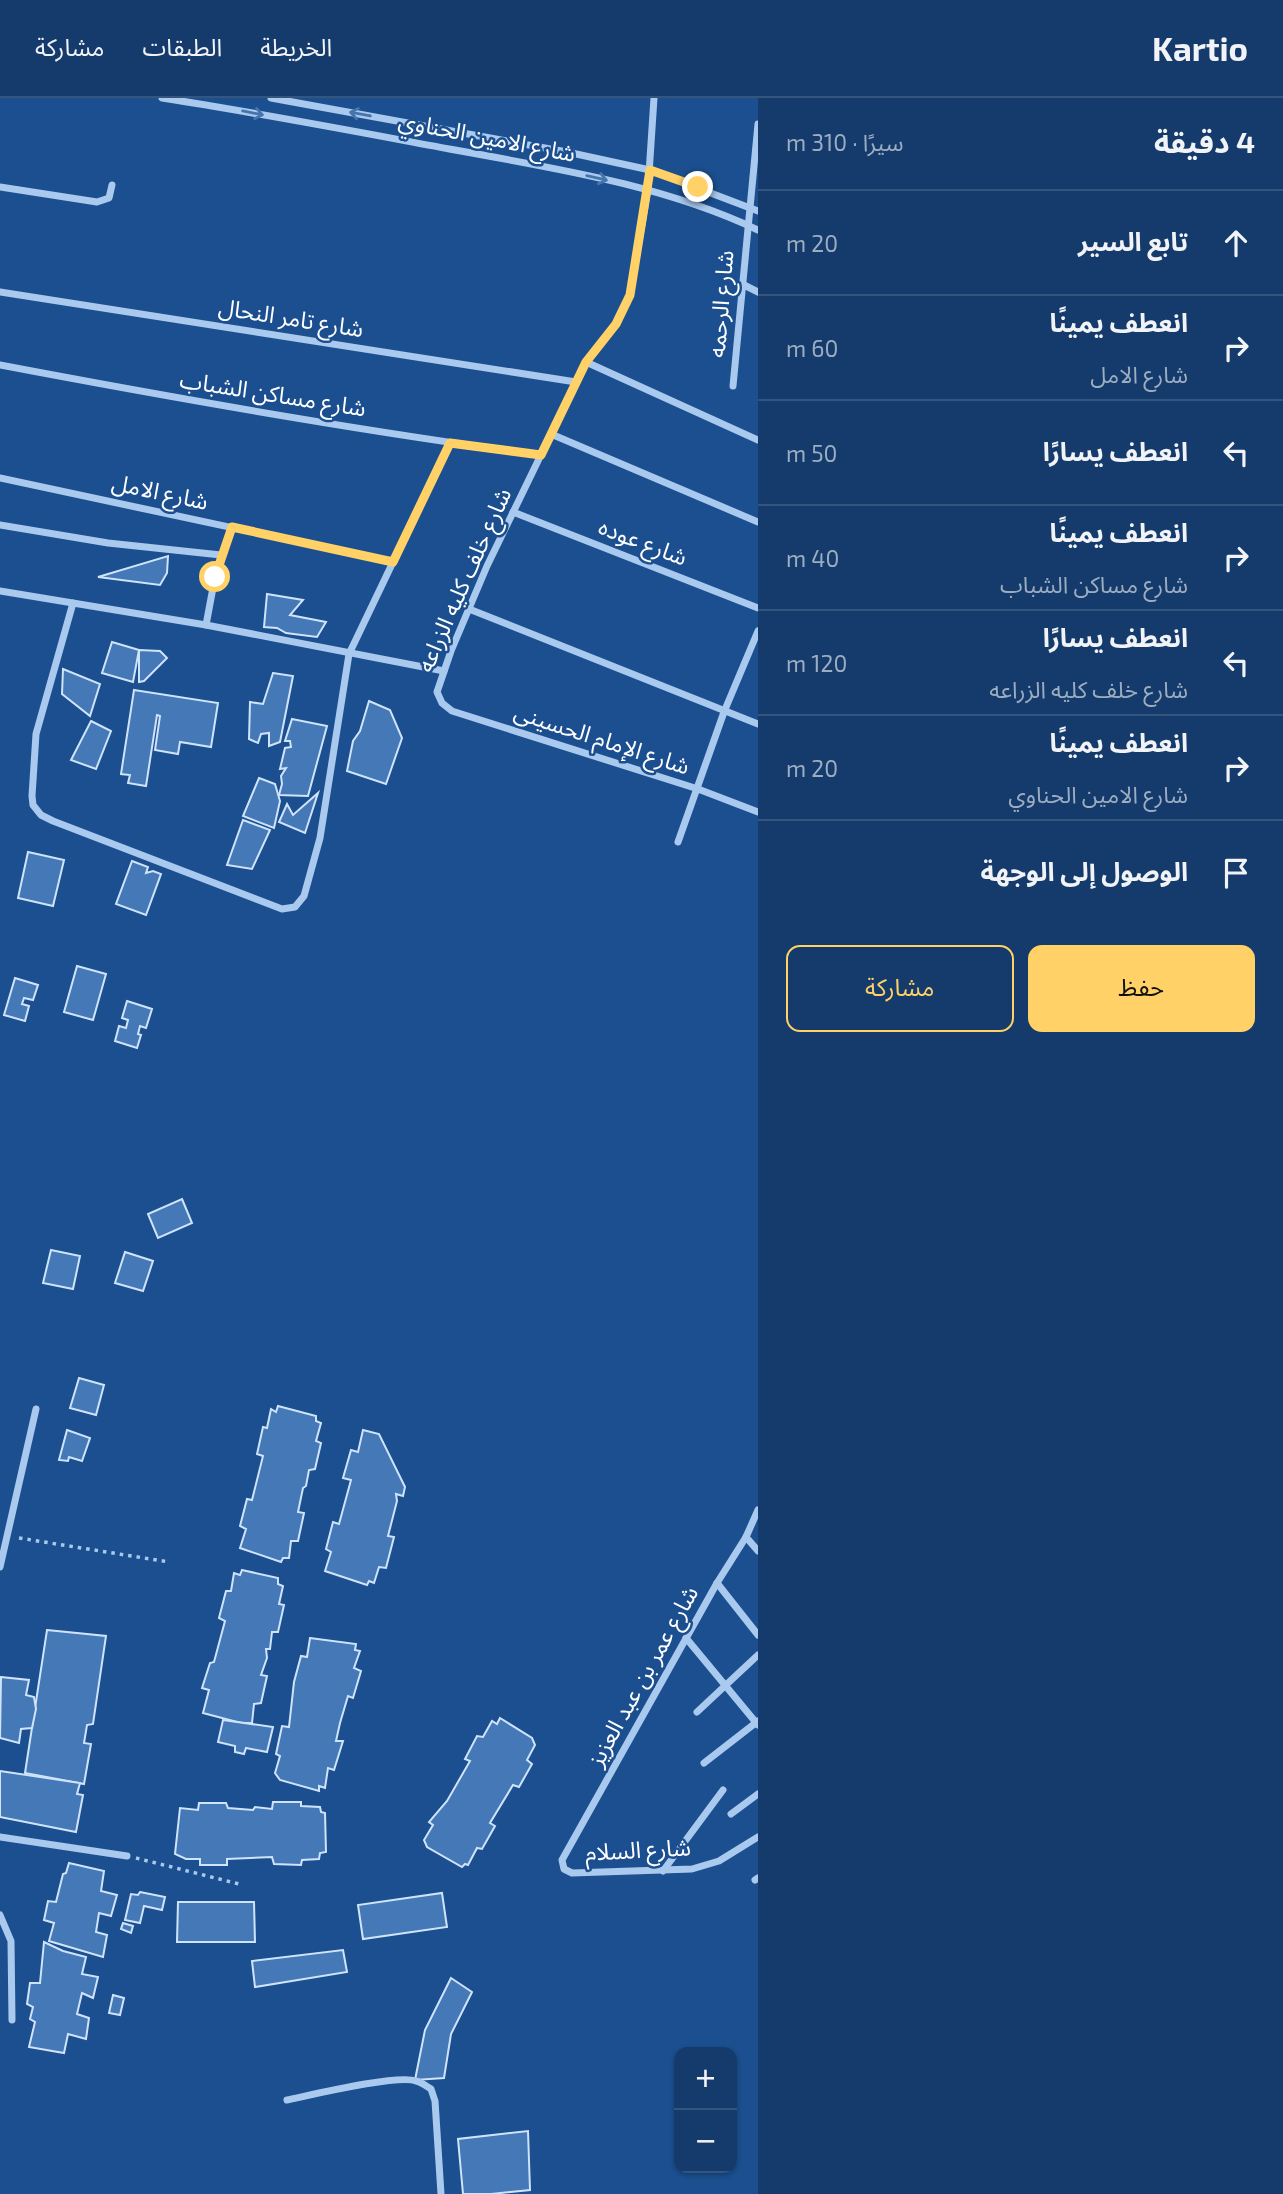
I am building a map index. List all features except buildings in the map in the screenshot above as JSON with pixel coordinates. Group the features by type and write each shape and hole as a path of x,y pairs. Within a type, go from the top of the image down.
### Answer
{"street":[{"name":"شارع الامين الحناوي","path":"162,98 499,158 648,189 758,230"},
{"name":"شارع الامين الحناوي","path":"271,98 567,152 650,170 758,211"},
{"name":"شارع خلف كليه الزراعه","path":"438,698 438,686 443,671 513,512 586,362 616,324 630,295 648,189 654,98"},
{"name":"شارع الرحمه","path":"733,386 758,124"},
{"path":"0,187 97,202 109,198 112,185"},
{"path":"742,284 758,292"},
{"name":"شارع تامر النحال","path":"0,292 576,382"},
{"path":"586,362 758,440"},
{"name":"شارع مساكن الشباب","path":"0,365 139,392 450,443 541,455"},
{"path":"551,434 758,522"},
{"path":"73,603 36,734 32,796 37,811 53,821 282,909 289,909 301,902 313,869 349,654 450,443"},
{"name":"شارع الامل","path":"0,478 393,562"},
{"name":"شارع عوده","path":"513,512 758,608"},
{"path":"0,525 108,543 221,555"},
{"path":"206,625 221,555 232,527"},
{"path":"0,591 206,625 443,671"},
{"path":"469,609 758,724"},
{"path":"678,842 724,712 758,631"},
{"name":"شارع الإمام الحسينى","path":"438,698 452,711 698,789 758,811"},
{"path":"0,1567 36,1409"},
{"name":"شارع عمر بن عبد العزيز","path":"562,1860 717,1583 746,1537 758,1510"},
{"path":"746,1537 758,1551"},
{"path":"717,1583 758,1636"},
{"path":"686,1638 757,1723 704,1763"},
{"path":"697,1712 758,1655"},
{"path":"663,1871 723,1790"},
{"path":"732,1814 758,1794"},
{"path":"0,1837 127,1856"},
{"name":"شارع السلام","path":"562,1860 564,1868 572,1873 692,1869 719,1861 758,1837"},
{"path":"0,1915 11,1941 12,2020"},
{"path":"287,2100 403,2080 415,2080 431,2089 435,2101 441,2194"}],"path":[{"path":"7,1536 169,1562"},
{"path":"127,1856 243,1885"}],"route":[{"path":"215,577 232,527 393,562 450,443 541,455 586,362 616,324 630,295 650,170 698,187"}]}
